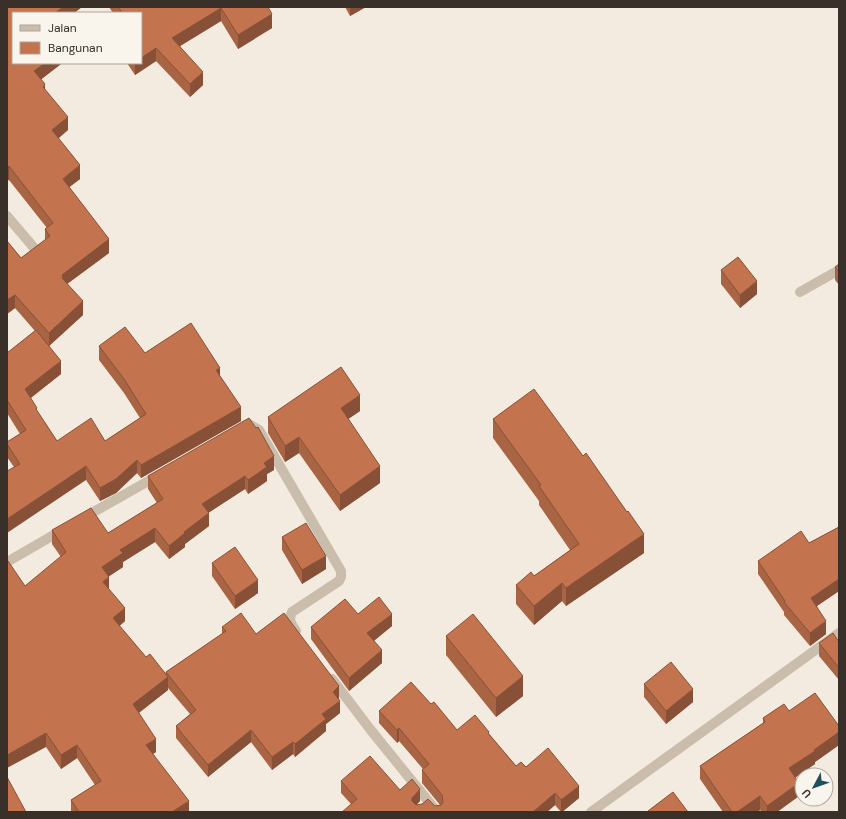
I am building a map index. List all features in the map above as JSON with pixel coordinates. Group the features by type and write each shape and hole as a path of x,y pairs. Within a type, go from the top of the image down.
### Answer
{"street":[{"path":"7,216 35,249"},
{"path":"800,292 839,270"},
{"path":"236,432 249,424 259,430 341,571 339,580 292,612 289,617 290,622 304,641"},
{"path":"7,562 168,470"},
{"path":"591,812 839,633"},
{"path":"327,672 426,804 437,812"}],"building":[{"path":"7,7 63,7 56,12 12,12 12,64 44,64 34,71 45,84 43,87 68,117 52,130 80,165 63,179 109,239 62,275 62,278 83,301 49,333 15,295 7,300 7,241 21,258 50,236 45,229 53,223 9,166 7,168"},
{"path":"118,7 268,7 272,14 238,35 221,8 172,38 203,72 190,84 156,48 142,57 142,12 120,12 121,11"},
{"path":"738,257 757,281 740,295 721,270"},
{"path":"839,264 839,272 835,267"},
{"path":"191,323 220,368 216,370 241,407 141,465 137,460 116,479 100,488 86,466 7,519 7,471 20,464 7,442 26,430 7,400 7,353 36,330 61,361 25,389 37,408 36,409 57,441 91,418 105,441 146,414 124,379 99,346 125,327 145,353"},
{"path":"341,367 360,395 341,408 380,466 340,495 299,437 285,446 268,417"},
{"path":"534,389 583,456 586,453 644,534 566,588 562,583 534,606 516,585 531,572 534,576 579,544 539,486 541,485 493,419"},
{"path":"249,418 256,428 258,427 274,456 264,463 267,467 248,480 245,476 202,504 209,513 184,532 185,533 169,546 155,528 120,550 123,553 102,567 109,577 103,582 125,608 113,618 146,657 150,654 168,677 133,704 156,739 146,745 189,801 172,812 79,812 71,800 101,781 77,745 61,755 46,733 7,755 7,561 25,586 66,552 52,530 91,508 108,533 163,499 148,476"},
{"path":"306,523 326,556 302,570 282,537"},
{"path":"839,527 839,579 811,598 826,621 810,633 784,602 785,601 758,561 801,531 809,543"},
{"path":"235,547 258,580 235,596 212,563"},
{"path":"379,597 392,614 367,633 382,650 349,678 311,627 345,599 358,614"},
{"path":"241,613 256,634 284,613 339,686 333,692 340,701 322,714 326,719 295,744 293,742 272,757 251,730 208,765 176,726 196,710 166,672 226,631 222,627"},
{"path":"473,614 523,676 496,698 446,636"},
{"path":"833,633 839,642 839,668 819,643"},
{"path":"671,662 693,689 666,711 644,684"},
{"path":"411,682 431,704 434,702 457,730 475,715 516,766 521,762 526,767 548,748 579,786 561,800 555,793 533,812 342,812 357,799 341,781 370,756 400,790 412,779 420,789 412,798 412,801 416,805 422,804 428,799 435,806 441,805 443,802 442,795 422,770 429,764 399,728 397,730 379,711"},
{"path":"815,693 839,726 839,732 814,750 815,751 789,768 794,776 794,787 767,806 760,796 737,812 732,812 700,766 765,722 763,718 784,704 789,711"},
{"path":"7,777 26,812 7,812"},
{"path":"673,792 688,812 648,811"}]}
